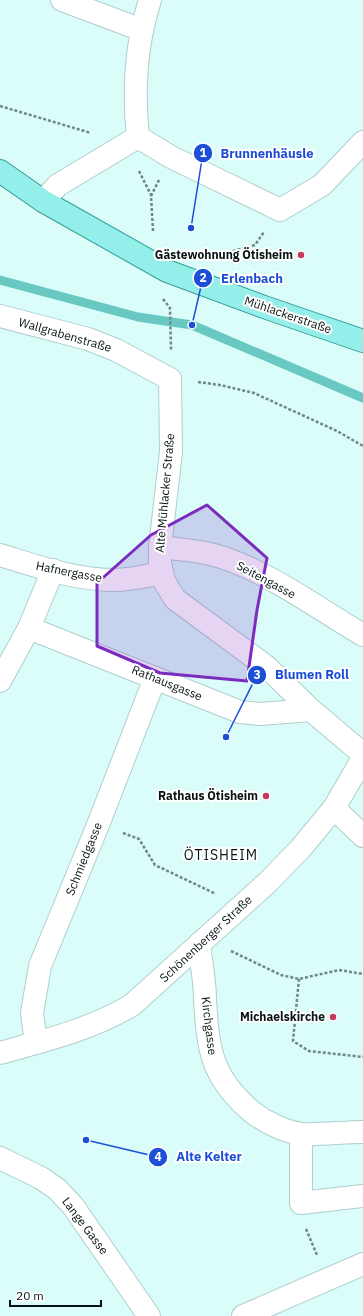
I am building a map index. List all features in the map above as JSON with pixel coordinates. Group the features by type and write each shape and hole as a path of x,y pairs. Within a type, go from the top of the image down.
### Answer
{"main road":[{"name":"Mühlackerstraße","path":"0,171 43,201 167,271 264,307 363,341"}],"street":[{"path":"62,0 142,30"},
{"path":"138,137 135,108 136,77 142,30 150,0"},
{"path":"43,201 58,185 138,137"},
{"path":"138,137 171,157 280,210 322,186 363,142"},
{"name":"Wallgrabenstraße","path":"0,316 95,342 116,350 170,379"},
{"name":"Alte Mühlacker Straße","path":"170,379 171,452 160,547 160,563 164,581 175,599 267,667 311,710 363,754"},
{"name":"Seitengasse","path":"160,547 206,553 235,563 267,578 363,636"},
{"name":"Hafnergasse","path":"0,555 52,570 86,577 114,580 162,573"},
{"path":"0,681 29,628 52,570"},
{"name":"Rathausgasse","path":"29,628 240,712 260,714 311,710"},
{"name":"Schmiedgasse","path":"36,1043 32,1013 40,966 98,825 155,678"},
{"name":"Schönenberger Straße","path":"0,1053 87,1028 109,1019 132,1006 268,882 301,848 334,808 363,758"},
{"path":"334,808 363,836"},
{"name":"Kirchgasse","path":"202,941 208,1041 214,1064 220,1077 237,1099 258,1117 276,1126 301,1134 363,1132"},
{"path":"301,1134 301,1203 363,1196"},
{"name":"Lange Gasse","path":"0,1158 41,1178 57,1190 73,1206 149,1316"},
{"path":"243,1316 363,1264"}],"path":[{"path":"198,254 226,253 255,245 280,210"},
{"path":"170,308 171,344"},
{"path":"170,379 220,385 254,394 337,431 363,446"},
{"path":"98,825 139,838 155,865 242,906"},
{"path":"202,941 281,975 299,979 339,970 363,974"},
{"path":"299,979 294,1041 309,1051 363,1057"},
{"path":"301,1203 303,1221 319,1260"}],"highlighted area":[{"path":"207,505 267,558 257,610 247,681 160,673 97,646 97,583 151,535"}],"waterway":[{"path":"0,280 138,317 192,325 363,398"}],"place":[{"name":"Brunnenhäusle","path":"191,228"},
{"name":"Gästewohnung Ötisheim","path":"301,255"},
{"name":"Erlenbach","path":"192,325"},
{"name":"Blumen Roll","path":"226,737"},
{"name":"Rathaus Ötisheim","path":"266,796"},
{"name":"Michaelskirche","path":"333,1017"},
{"name":"Alte Kelter","path":"86,1140"}],"district":[{"name":"ÖTISHEIM","path":"221,855"}]}
